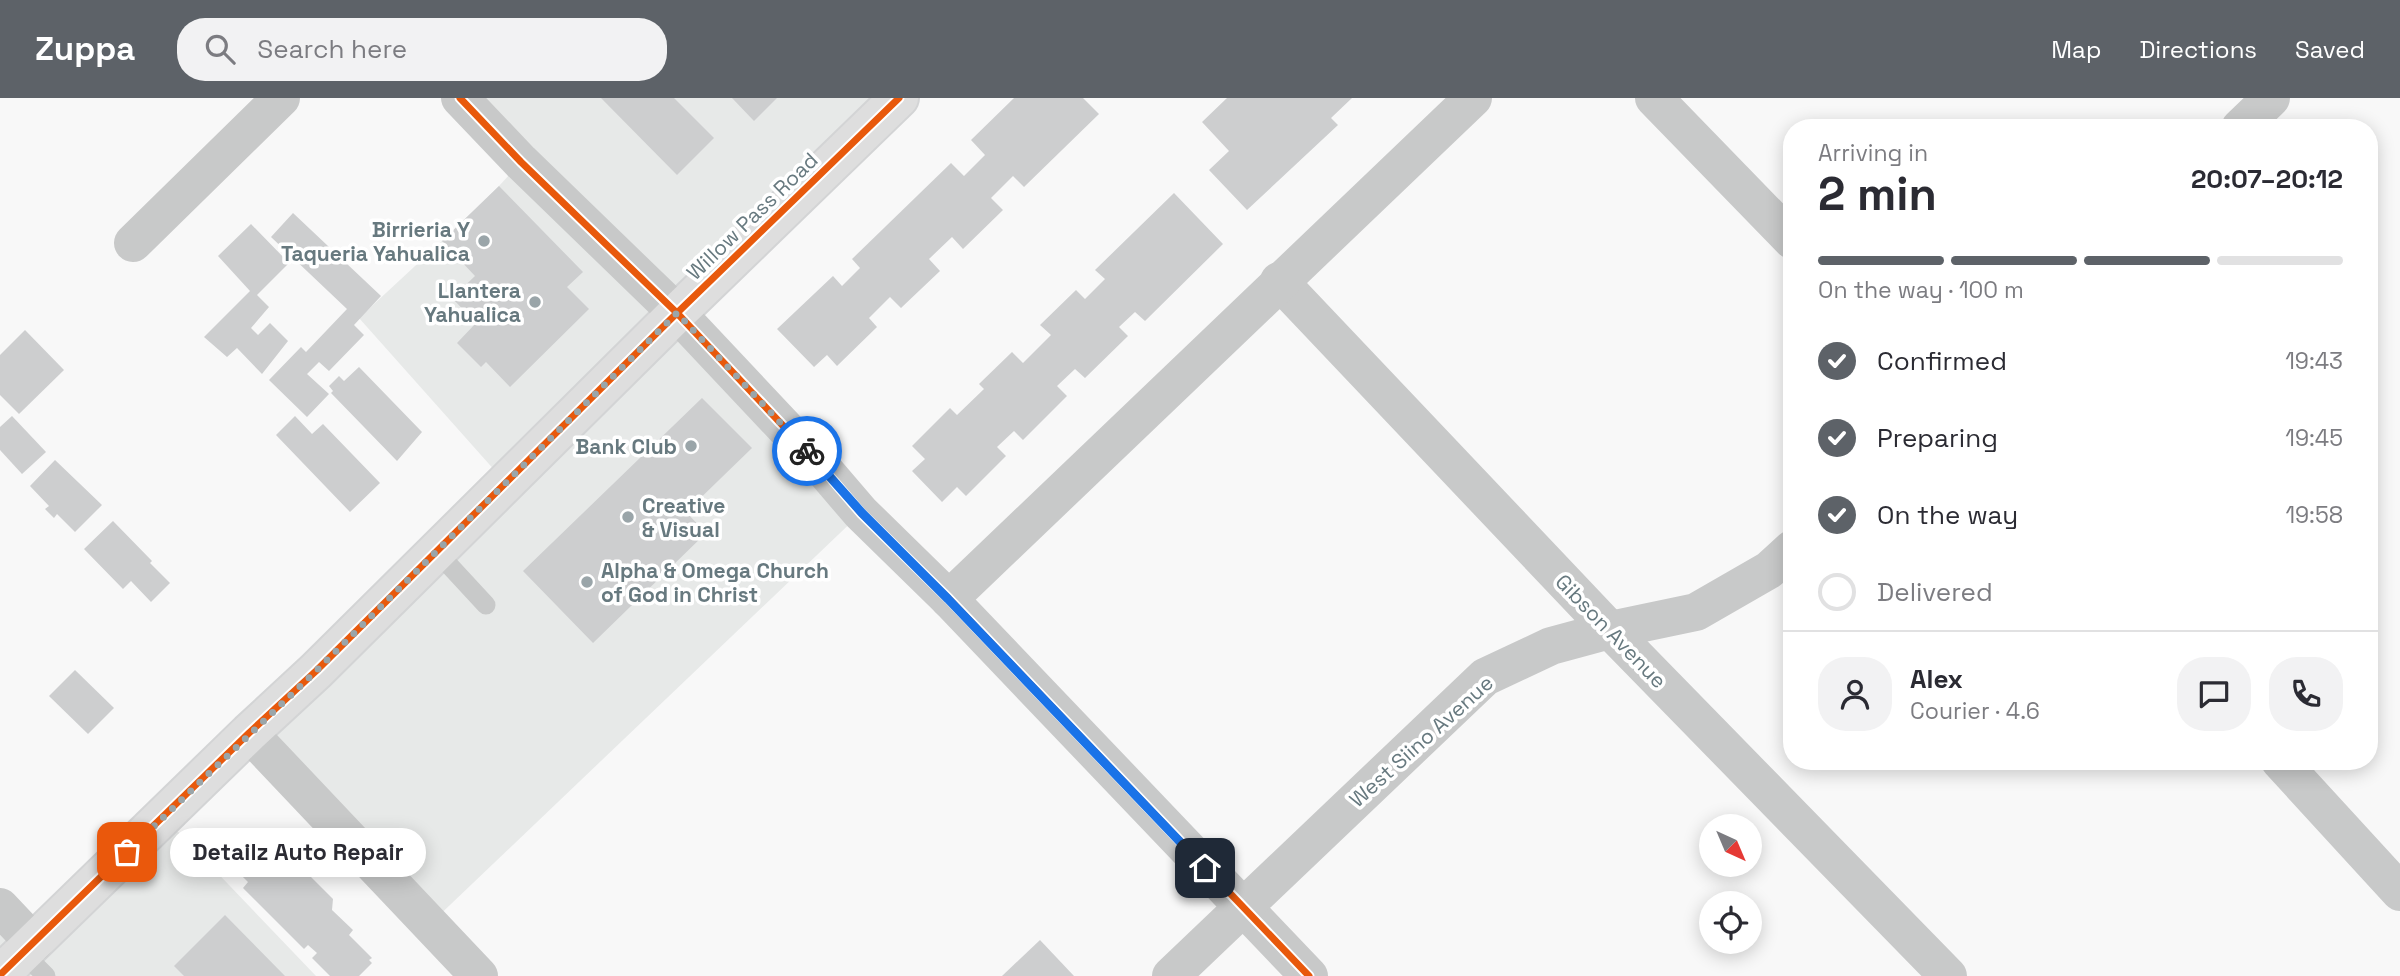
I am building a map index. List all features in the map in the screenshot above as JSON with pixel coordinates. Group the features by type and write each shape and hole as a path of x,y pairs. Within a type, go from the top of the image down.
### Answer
{"main road":[{"name":"Willow Pass Road","path":"26,962 249,733 316,671 677,313 899,98"}],"street":[{"path":"133,243 281,98"},
{"path":"460,98 521,162 677,313 862,513 948,599 1309,976"},
{"path":"948,599 1473,98"},
{"path":"1654,98 1783,231"},
{"path":"2249,119 2271,98"},
{"name":"Gibson Avenue","path":"1279,281 1610,630 1948,976"},
{"name":"West Siino Avenue","path":"1171,976 1485,677 1551,646 1610,630 1696,612 1769,570 1783,557"},
{"path":"249,733 479,976"},
{"path":"2288,770 2400,892"},
{"path":"0,907 26,962"}],"lane":[{"path":"437,552 486,605"}],"shaded area":[{"path":"460,98 899,98 677,313 861,513 429,925 249,733 505,482 359,318 442,241 521,162"},
{"path":"163,816 316,976 0,976 0,907 33,943"}],"building":[{"path":"601,98 674,98 714,138 677,175"},
{"path":"732,98 777,98 754,121"},
{"path":"1014,98 1083,98 1099,114 1024,187 1013,176 991,198 1003,210 963,249 952,237 929,259 940,271 901,308 890,297 869,318 877,327 837,366 827,355 814,367 777,329 833,276 842,286 860,268 852,259 951,163 964,176 985,155 971,140"},
{"path":"1227,98 1352,98 1331,118 1338,125 1247,210 1209,170 1229,151 1202,122"},
{"path":"499,186 583,272 567,287 589,309 510,387 486,362 481,367 457,343 476,323 452,298 475,276 442,241"},
{"path":"1174,193 1223,244 1145,321 1135,312 1119,327 1128,336 1085,378 1075,369 1057,386 1067,396 1023,440 1014,431 997,447 1006,456 966,496 957,487 942,502 912,471 925,459 912,446 950,408 957,415 984,389 979,384 1012,352 1023,363 1051,335 1040,325 1076,290 1085,299 1105,279 1095,270"},
{"path":"293,213 381,296 354,325 364,335 329,371 319,362 307,374 329,394 307,417 269,380 301,347 306,352 347,309 271,237"},
{"path":"251,224 289,263 257,295 269,307 251,328 258,335 270,323 288,341 262,374 237,348 227,357 204,337 250,291 218,256"},
{"path":"25,330 64,370 19,414 0,395 0,355"},
{"path":"359,367 422,432 397,461 331,393 333,391 329,386 339,376 344,381"},
{"path":"702,398 752,448 686,512 706,533 593,643 523,571"},
{"path":"12,416 46,452 22,474 0,450 0,427"},
{"path":"295,416 312,434 323,424 380,483 350,512 276,435"},
{"path":"55,460 102,505 75,532 57,514 54,518 45,509 49,506 30,486"},
{"path":"113,521 170,583 151,602 131,581 123,589 84,549"},
{"path":"75,670 114,708 88,734 49,696"},
{"path":"263,839 289,866 295,861 333,899 332,910 353,930 349,935 372,958 369,960 372,963 359,976 330,976 312,958 317,953 308,945 304,949 243,888 248,882 234,868"},
{"path":"225,915 285,976 184,976 174,966"},
{"path":"1040,940 1074,976 1002,976"}],"cycle path":[{"path":"460,98 521,162 677,313 819,464 861,513 949,599 1309,976"},
{"path":"0,975 316,671 677,313 899,98"}],"way so far":[{"path":"127,852 316,671 677,313 807,451"}],"place":[{"name":"Birrieria Y Taqueria Yahualica","path":"484,241"},
{"name":"Llantera Yahualica","path":"535,302"},
{"name":"Bank Club","path":"691,446"},
{"name":"Creative & Visual","path":"628,517"},
{"name":"Alpha & Omega Church of God in Christ","path":"587,582"},
{"name":"Detailz Auto Repair","path":"127,852"}],"route":[{"path":"807,451 862,513 1205,868"}]}
